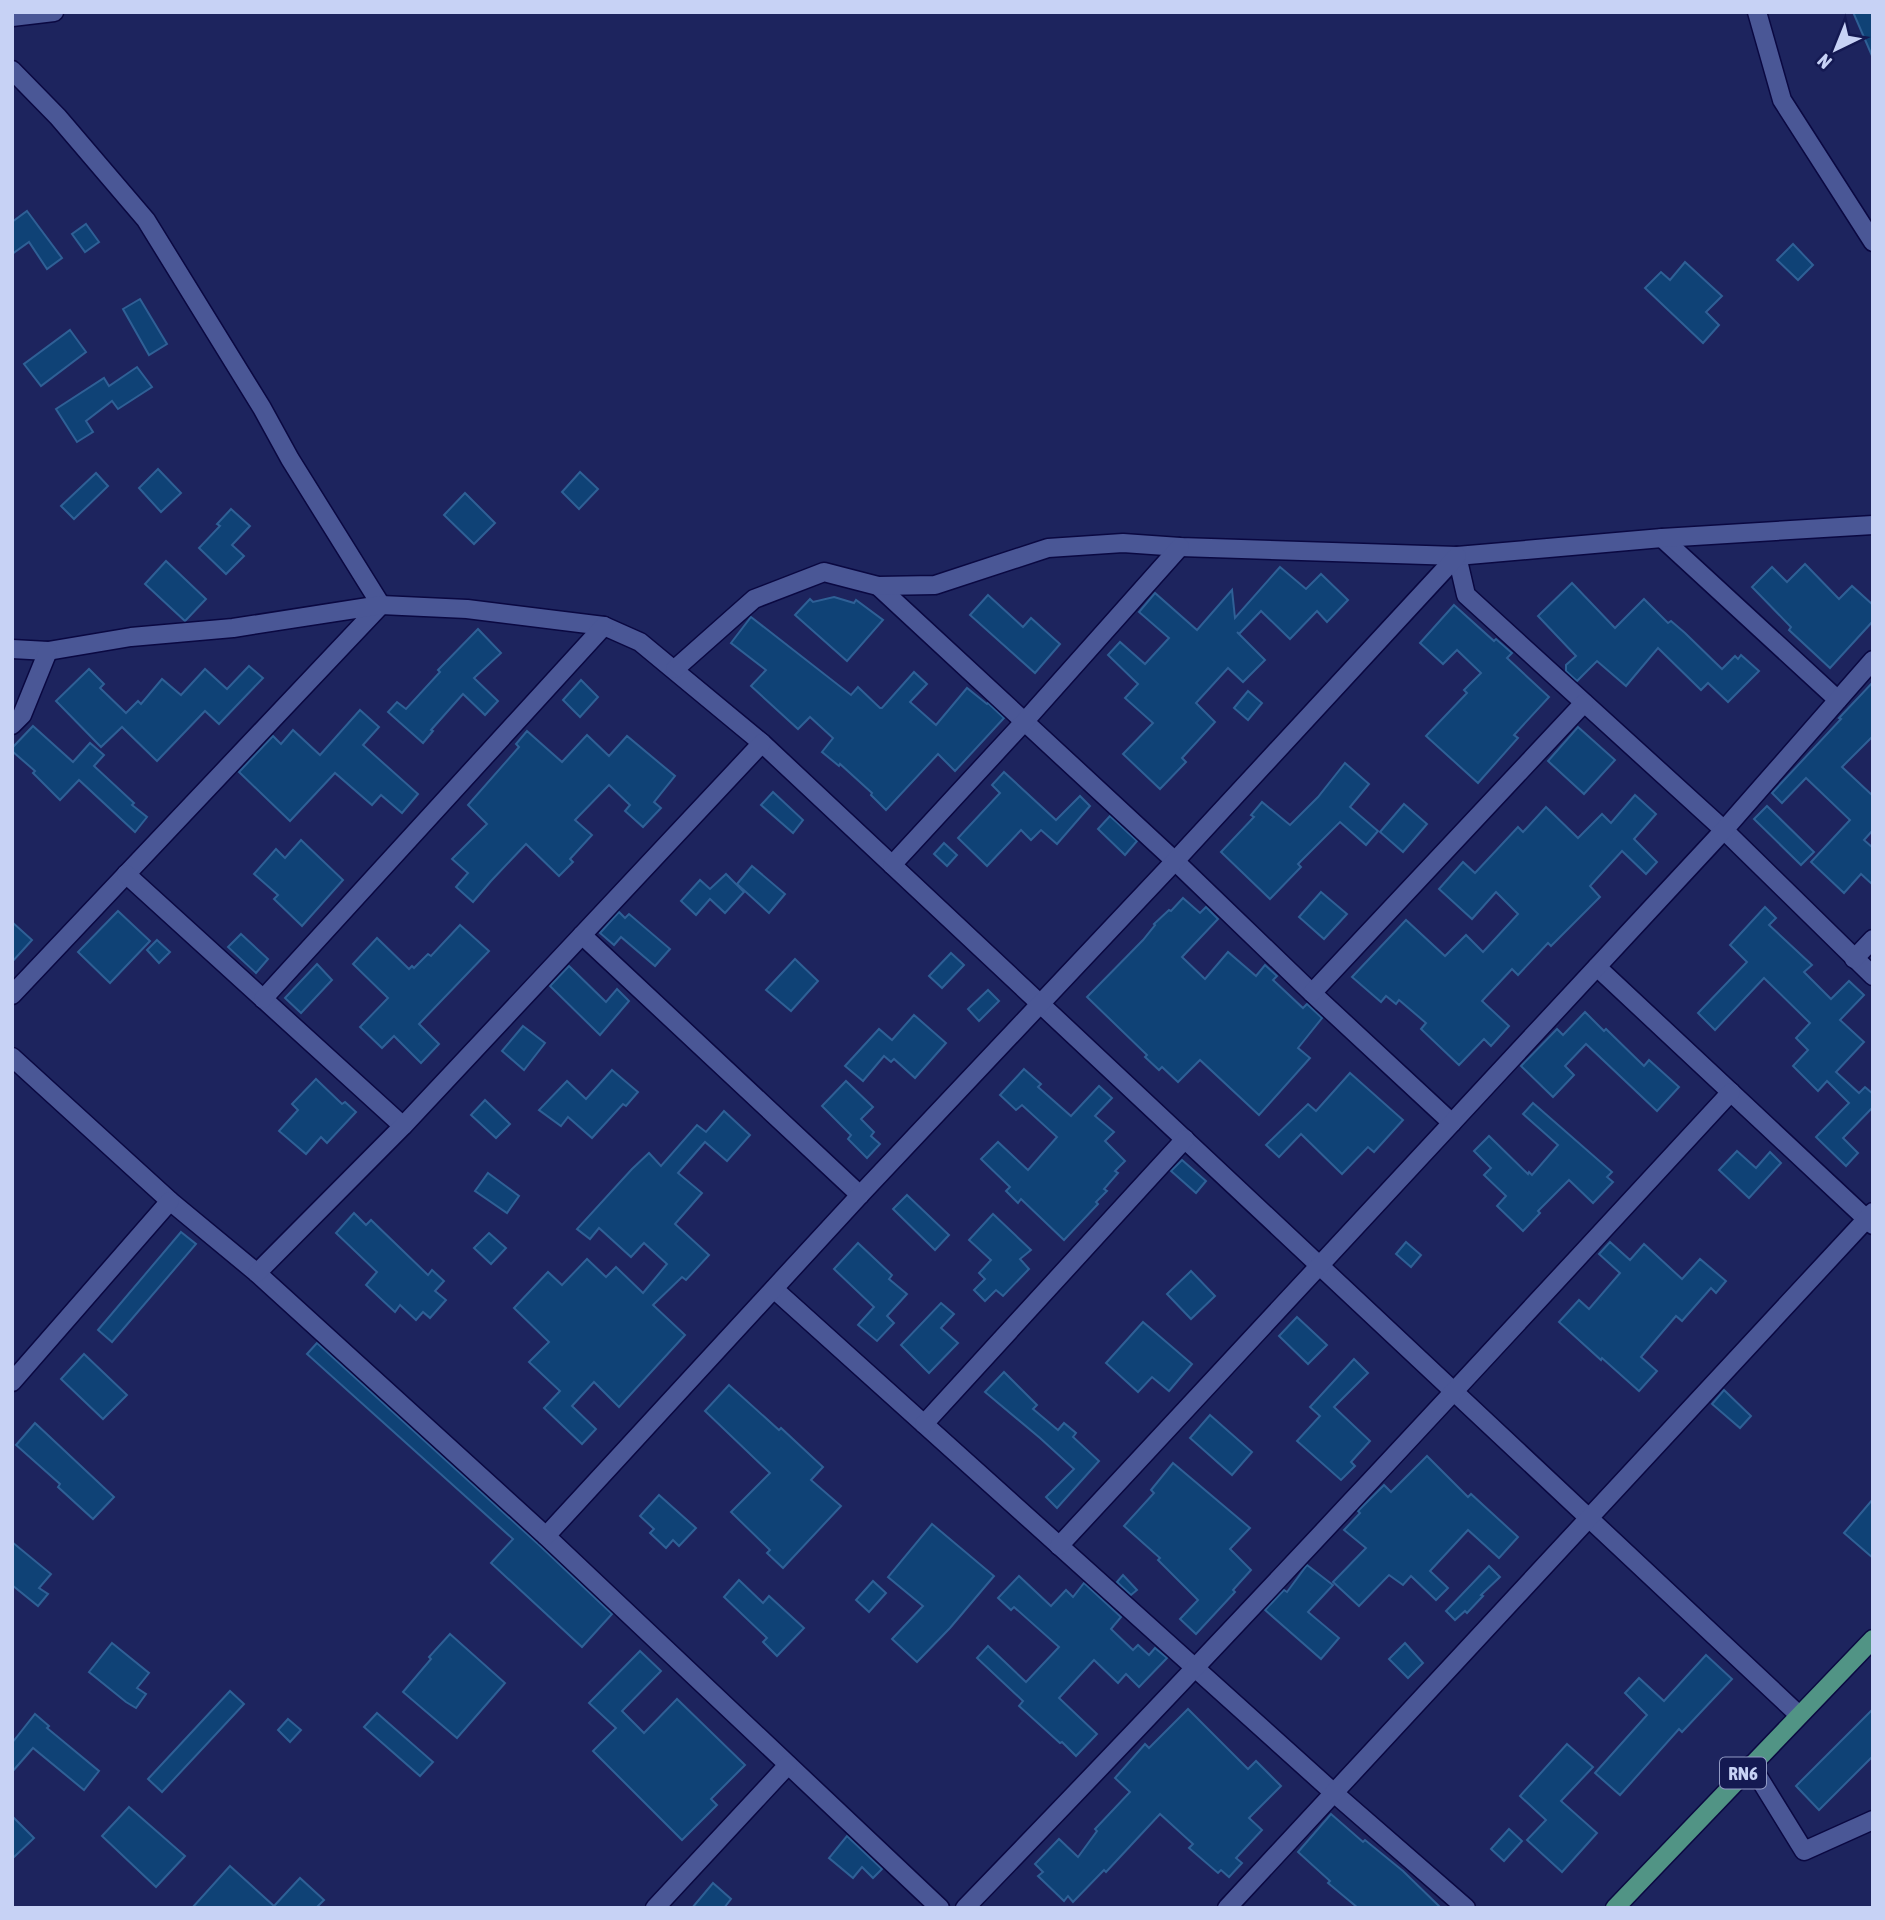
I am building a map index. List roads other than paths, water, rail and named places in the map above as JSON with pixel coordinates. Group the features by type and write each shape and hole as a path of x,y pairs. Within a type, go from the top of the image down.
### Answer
{"main road":[{"name":"RN6","path":"1615,1908 1873,1639"}],"street":[{"path":"12,17 54,12"},
{"path":"1757,12 1782,100 1873,242"},
{"path":"12,70 58,117 146,220 262,408 290,459 382,605"},
{"path":"674,669 754,599 824,572 878,586 935,585 1048,548 1123,542 1180,547 1457,556 1662,538 1873,525"},
{"path":"1662,538 1838,699"},
{"path":"892,865 1180,547"},
{"path":"1457,556 1466,595 1724,830 1873,976"},
{"path":"546,1536 860,1195 1175,861 1457,556"},
{"path":"878,586 1175,861 1452,1124"},
{"path":"12,995 382,605"},
{"path":"12,649 48,651 131,637 233,628 382,605 467,609 604,626 640,642 762,743 1799,1715"},
{"path":"263,999 604,626"},
{"path":"12,725 22,715 48,651"},
{"path":"1059,1546 1724,830 1873,660"},
{"path":"1312,993 1584,702"},
{"path":"257,1273 403,1126 762,743"},
{"path":"126,874 403,1126"},
{"path":"582,935 860,1195"},
{"path":"1854,959 1873,939"},
{"path":"1227,1908 1870,1219 1597,967"},
{"path":"12,1057 170,1201 257,1273 546,1536 940,1908"},
{"path":"965,1908 1195,1668 1731,1092"},
{"path":"924,1424 1185,1139"},
{"path":"12,1382 170,1201"},
{"path":"774,1289 1334,1793 1466,1908"},
{"path":"654,1908 788,1765"},
{"path":"1751,1765 1804,1851 1873,1820"}]}
